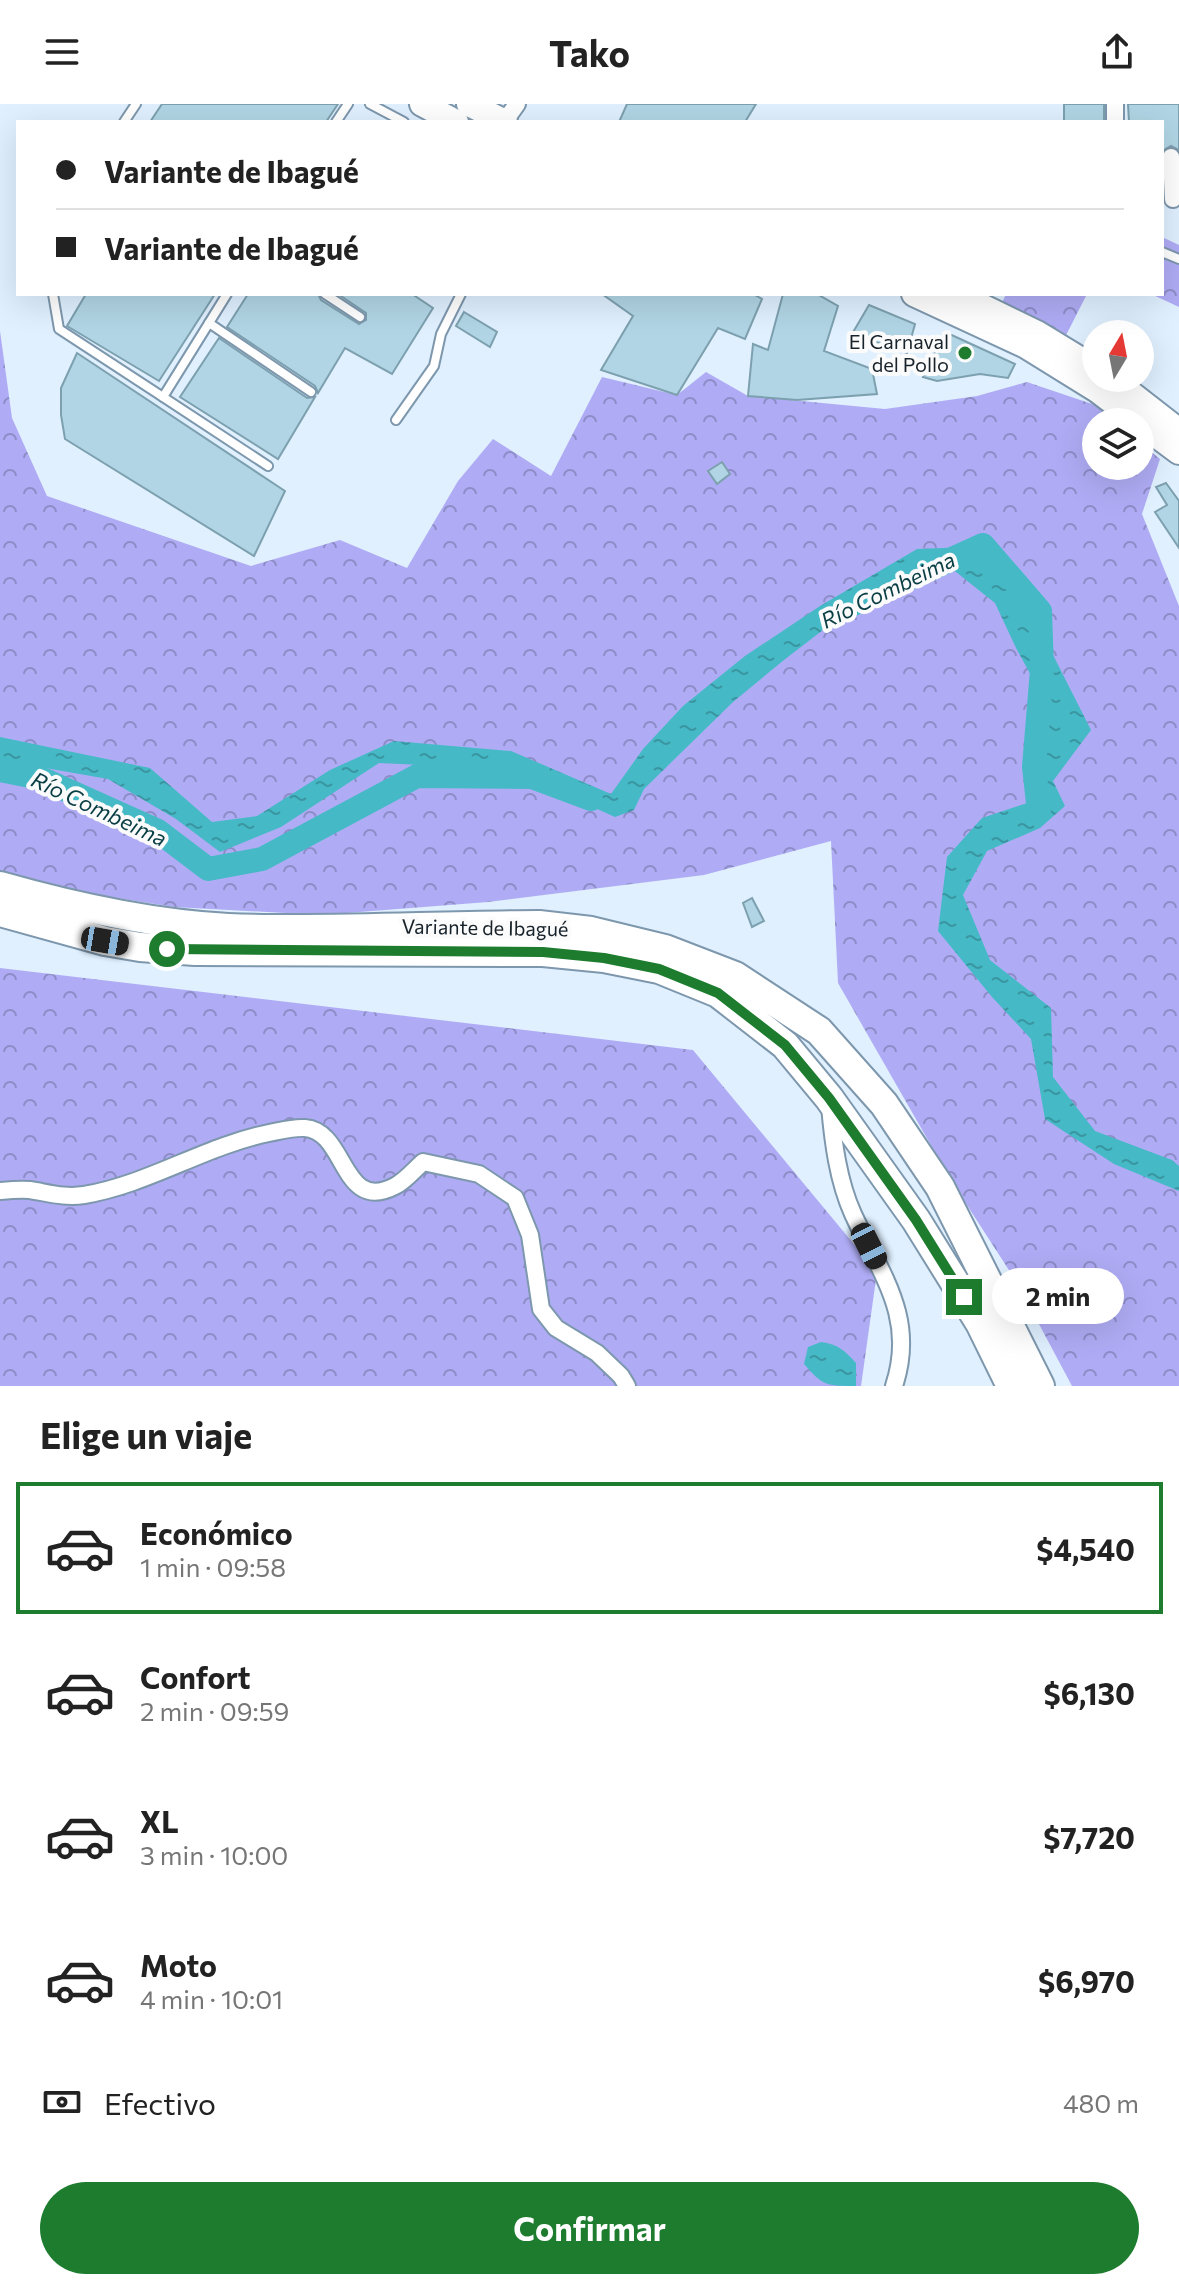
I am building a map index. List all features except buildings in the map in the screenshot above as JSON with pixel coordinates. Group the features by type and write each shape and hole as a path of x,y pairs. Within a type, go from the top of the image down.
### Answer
{"highway":[{"name":"Variante de Ibagué","path":"0,886 135,918 227,928 539,925 591,931 665,949 735,976 819,1031 884,1104 940,1187 1040,1386"},
{"name":"Variante de Ibagué","path":"0,912 105,941 140,947 195,951 543,952 604,958 659,969 718,993 785,1045 829,1098 916,1220 980,1323 1011,1386"}],"main road":[{"path":"422,104 452,120"},
{"path":"469,104 501,120"},
{"path":"918,296 1026,346 1121,408"},
{"path":"961,296 1037,333 1082,360"},
{"path":"1129,392 1179,431"},
{"path":"1154,433 1179,452"}],"street":[{"path":"1171,157 1173,199"},
{"path":"829,1098 832,1137 851,1211 889,1283 900,1317 901,1366 894,1386"},
{"path":"0,1191 27,1189 63,1197 85,1195 143,1179 256,1136 307,1128 327,1137 351,1179 366,1190 382,1192 399,1184 423,1162 479,1174 515,1198 530,1235 541,1309 556,1328 597,1353 627,1386"}],"lane":[{"path":"370,104 383,107"},
{"path":"53,296 59,329 268,466"},
{"path":"163,397 226,296"},
{"path":"328,296 360,317"},
{"path":"396,420 434,366 441,334 460,296"},
{"path":"209,323 311,392"}],"green space":[{"path":"1164,238 1179,245 1179,307 1155,296 1164,296"},
{"path":"1005,296 1086,296 1058,351 995,318"},
{"path":"0,331 12,418 47,496 251,566 340,540 407,568 458,481 493,439 551,476 602,377 677,395 706,372 748,396 885,409 977,396 1027,382 1095,405 1099,408 1082,408 1082,480 1153,480 1142,514 1179,606 1179,1386 1072,1386 1016,1281 952,1182 838,983 831,841 704,875 488,902 321,915 174,907 54,888 0,871"},
{"path":"1154,454 1160,459 1154,477"},
{"path":"0,968 693,1050 877,1272 861,1386 0,1386"}],"water":[{"path":"969,547 1028,581 1052,653 1091,730 1053,781 1065,806 1040,828 987,851 963,895 990,960 1051,1008 1053,1077 1095,1131 1172,1160 1179,1166 1179,1191 1114,1164 1045,1119 1031,1039 938,931 947,857 982,818 1033,801 1050,710 995,603 951,568 884,583 733,702 644,789 634,810 615,817 586,804 548,778 480,788 442,766 379,763 281,827 220,852 176,819 108,779 0,760 0,737 150,768 212,822 257,816 330,770 394,741 511,751 611,794 643,749 683,706 745,656 820,606 917,549"},
{"path":"821,1342 841,1349 856,1363 856,1386 826,1383 804,1364 808,1347"}],"waterway":[{"name":"Río Combeima","path":"831,614 983,545 1040,611 1042,670 1034,767 1037,813"},
{"name":"Río Combeima","path":"0,770 40,778 158,831 208,869 262,859 417,776 532,777 591,799"}],"place":[{"name":"El Carnaval del Pollo","path":"965,353"}],"route":[{"path":"167,949 543,952 604,958 659,969 718,993 785,1045 829,1098 916,1220 964,1297"}]}
